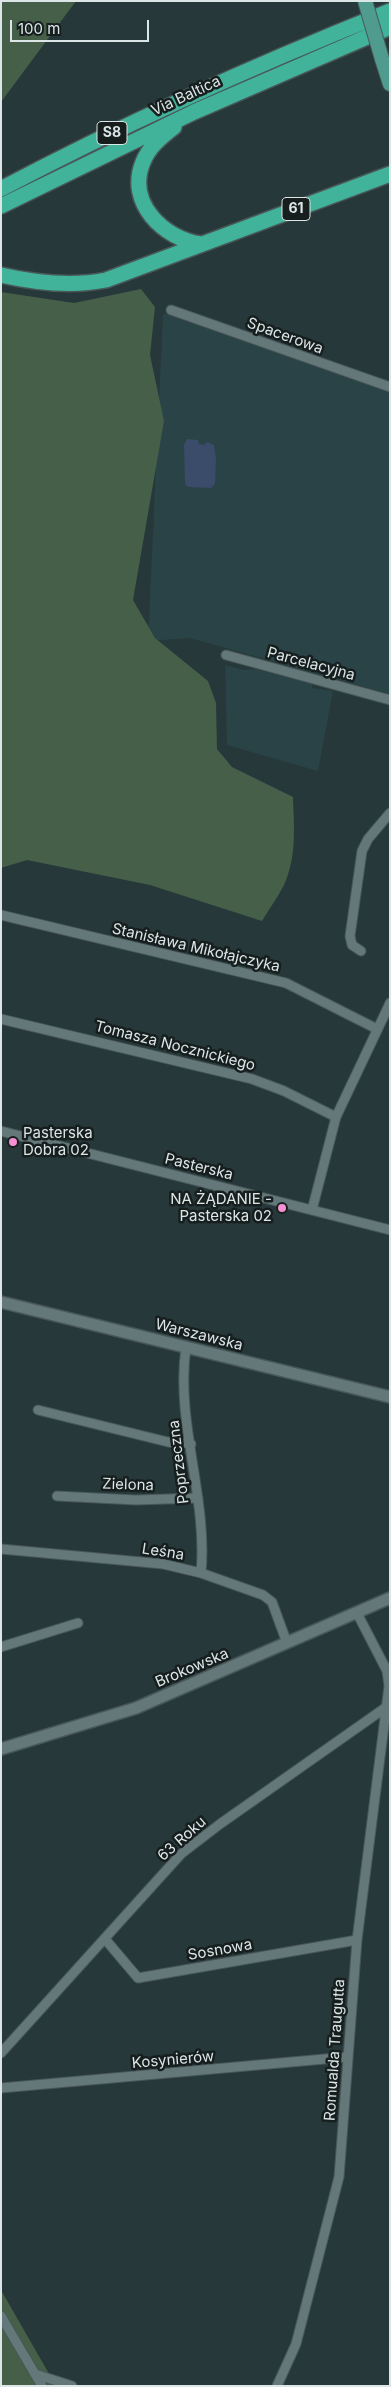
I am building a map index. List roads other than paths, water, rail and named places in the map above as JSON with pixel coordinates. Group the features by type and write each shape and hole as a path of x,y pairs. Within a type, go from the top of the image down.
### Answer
{"highway":[{"name":"Via Baltica","path":"1,189 175,103 290,52 390,11"},
{"name":"Via Baltica","path":"1,206 194,112 390,28"},
{"path":"194,112 154,146 144,161 139,185 144,204 158,224 169,234 189,242 201,244"},
{"name":"61","path":"201,244 390,174"},
{"path":"1,275 41,283 77,285 92,283 132,273 201,244"}],"main road":[{"path":"365,1 390,84"}],"street":[{"name":"Spacerowa","path":"171,310 390,387"},
{"name":"Parcelacyjna","path":"226,655 390,700"},
{"path":"361,951 352,945 350,936 362,851 368,838 390,813"},
{"name":"Stanisława Mikołajczyka","path":"1,915 286,983 377,1029"},
{"path":"312,1210 336,1117 390,1003"},
{"name":"Tomasza Nocznickiego","path":"1,1019 252,1079 277,1088 336,1117"},
{"name":"Pasterska","path":"1,1131 390,1230"},
{"name":"Warszawska","path":"1,1302 390,1397"},
{"name":"Poprzeczna","path":"186,1347 182,1373 198,1498 202,1553 200,1573"},
{"path":"38,1410 168,1442 190,1444"},
{"name":"Zielona","path":"57,1496 136,1500 198,1498"},
{"name":"Leśna","path":"1,1549 163,1564 200,1573 263,1595 272,1602 287,1643"},
{"name":"Brokowska","path":"1,1749 136,1708 390,1598"},
{"path":"357,1613 389,1670 389,1686 384,1708"},
{"path":"1,1647 78,1623"},
{"name":"63 Roku","path":"1,2053 181,1854 220,1824 384,1708"},
{"name":"Romualda Traugutta","path":"277,2386 296,2344 339,2177 357,1940 384,1708"},
{"name":"Sosnowa","path":"105,1939 138,1978 357,1940"},
{"name":"Kosynierów","path":"1,2088 348,2057"},
{"path":"1,2316 42,2386"},
{"path":"35,2374 72,2386"}],"water":[{"path":"187,439 198,440 199,444 204,445 207,442 214,445 216,459 215,484 211,488 189,487 185,485 184,445"}],"place":[{"name":"Pasterska Dobra 02","path":"13,1142"},
{"name":"NA ŻĄDANIE - Pasterska 02","path":"282,1208"}]}
